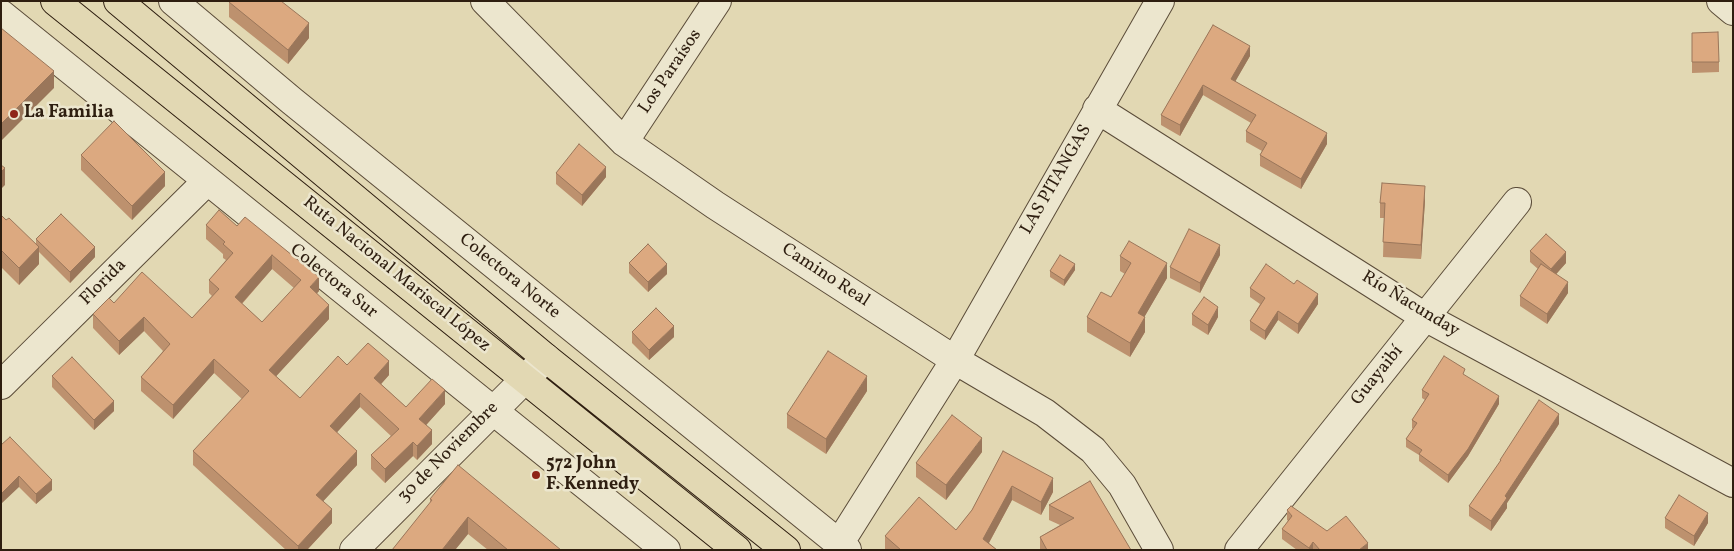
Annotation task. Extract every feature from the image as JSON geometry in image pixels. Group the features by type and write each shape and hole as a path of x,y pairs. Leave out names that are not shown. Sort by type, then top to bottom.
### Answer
{"highway":[{"name":"Ruta Nacional Mariscal López","path":"55,1 737,550"},
{"name":"Ruta Nacional Mariscal López","path":"118,1 546,358 786,550"}],"street":[{"name":"Colectora Norte","path":"173,1 292,101 843,547"},
{"name":"Camino Real","path":"485,1 624,142 715,205 954,360 1044,413 1093,450 1122,485 1159,550"},
{"name":"Los Paraísos","path":"624,142 718,1"},
{"name":"LAS PITANGAS","path":"843,547 954,360 1160,1"},
{"path":"1721,1 1733,11"},
{"name":"Colectora Sur","path":"1,14 666,550"},
{"name":"Río Ñacunday","path":"1097,110 1425,317 1733,483"},
{"name":"Florida","path":"1,385 207,181"},
{"name":"Guayaibí","path":"1238,550 1518,202"},
{"name":"30 de Noviembre","path":"354,550 546,358"}],"building":[{"path":"230,1 281,1 309,23 288,50"},
{"path":"1213,25 1250,46 1231,79 1327,133 1301,179 1260,155 1267,143 1246,131 1256,115 1203,85 1180,125 1161,115"},
{"name":"La Familia","path":"1,28 54,71 1,124"},
{"path":"1718,32 1719,62 1692,62 1692,33"},
{"path":"114,121 165,172 132,206 81,155"},
{"path":"579,144 606,167 582,195 556,173"},
{"path":"1382,183 1425,186 1421,245 1383,242 1385,203 1380,203"},
{"path":"219,210 237,226 245,217 319,277 310,287 329,305 269,370 300,398 338,356 347,365 368,343 389,361 374,378 406,407 432,379 445,390 419,419 432,430 417,446 413,442 385,469 371,455 399,429 360,393 330,426 357,451 316,495 332,509 298,546 193,451 249,391 214,359 173,405 141,377 170,344 144,317 119,341 93,314 109,298 114,303 142,272 192,318 219,289 209,280 233,253 223,244 225,242 206,225","holes":["272,255 301,280 262,322 235,297"]},
{"path":"61,214 95,247 70,272 36,239"},
{"path":"1,215 6,220 9,218 39,247 19,268 1,250"},
{"path":"1189,229 1220,245 1200,283 1170,267"},
{"path":"1546,234 1566,252 1551,269 1530,251"},
{"path":"1129,241 1167,263 1138,313 1145,317 1130,343 1087,317 1101,292 1111,297 1131,263 1120,256"},
{"path":"648,244 667,264 648,282 629,263"},
{"path":"1060,255 1075,264 1064,280 1050,271"},
{"path":"1266,264 1294,284 1297,280 1318,294 1298,324 1278,311 1265,331 1250,321 1265,298 1250,288"},
{"path":"1541,264 1568,282 1547,314 1520,296"},
{"path":"1204,297 1218,307 1208,325 1192,314"},
{"path":"656,308 674,326 649,350 632,332"},
{"path":"828,351 867,376 826,439 787,414"},
{"path":"1444,356 1465,369 1463,374 1499,396 1468,449 1448,475 1419,454 1422,450 1406,439 1417,423 1412,420 1429,394 1422,390"},
{"path":"72,357 114,401 94,420 52,376"},
{"path":"1539,400 1559,414 1505,496 1507,498 1491,521 1469,506"},
{"path":"952,415 982,438 946,485 916,463"},
{"path":"10,437 52,480 36,494 19,476 1,494 1,445"},
{"path":"1003,451 1053,478 1041,502 1012,486 983,539 997,550 901,550 885,536 919,497 956,530 972,510"},
{"path":"458,465 561,550 508,550 468,517 442,550 392,550"},
{"path":"1090,481 1131,550 1047,550 1040,537 1074,518 1049,505"},
{"path":"1679,495 1708,513 1694,536 1665,518"},
{"path":"1291,506 1327,531 1346,516 1368,543 1359,550 1320,550 1313,542 1309,548 1282,529 1292,516 1287,510"}],"place":[{"name":"La Familia","path":"14,114"},
{"name":"572 John F. Kennedy","path":"536,475"}]}
